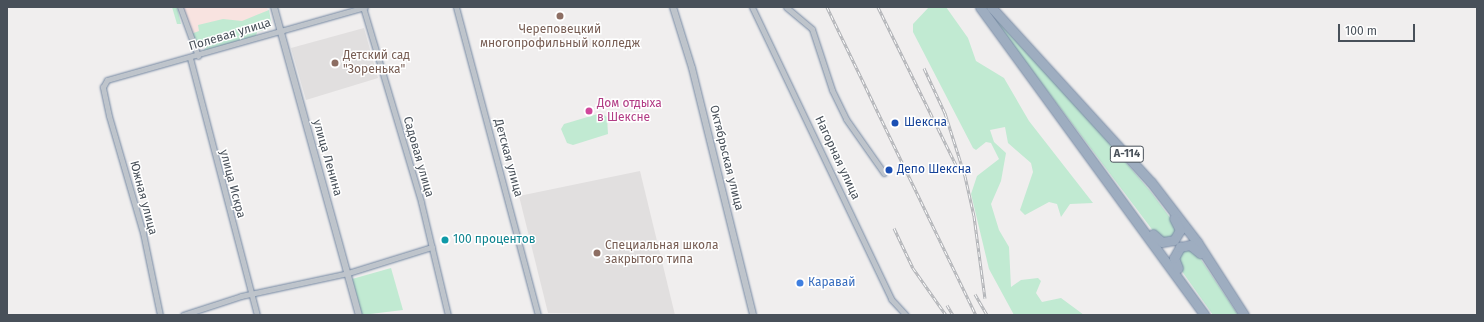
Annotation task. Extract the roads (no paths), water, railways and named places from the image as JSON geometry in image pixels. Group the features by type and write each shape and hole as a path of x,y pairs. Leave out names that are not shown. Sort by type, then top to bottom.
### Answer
{"highway":[{"name":"А-114","path":"980,7 1205,315"},
{"name":"А-114","path":"991,7 1168,203 1244,315"},
{"name":"А-114","path":"1078,102 1176,220 1180,230 1176,239 1166,243 1158,240 1088,154"},
{"path":"1210,315 1174,261 1176,251 1185,245 1199,251 1240,315"}],"street":[{"path":"180,7 198,56"},
{"name":"улица Ленина","path":"274,7 279,30 359,315"},
{"name":"Полевая улица","path":"103,87 112,78 198,56 279,30 364,7"},
{"name":"Садовая улица","path":"364,7 432,247 448,315"},
{"name":"Детская улица","path":"456,7 538,315"},
{"name":"Октябрьская улица","path":"673,7 692,68 753,315"},
{"name":"Нагорная улица","path":"752,7 891,299 906,315"},
{"path":"786,7 812,29 844,114 884,173"},
{"name":"улица Искра","path":"190,58 256,315"},
{"name":"Южная улица","path":"103,87 143,233 160,315"},
{"path":"183,315 252,295 348,273 432,247"}],"railway":[{"path":"827,7 976,315"},
{"path":"878,7 957,167"},
{"path":"924,68 945,113 965,176 974,216 985,298"},
{"path":"894,228 913,268 946,315"},
{"path":"975,294 987,315"},
{"path":"947,305 953,315"}],"place":[{"name":"Череповецкий многопрофильный колледж","path":"560,16"},
{"name":"Детский сад \"Зоренька\"","path":"335,63"},
{"name":"Дом отдыха в Шекснe","path":"589,111"},
{"name":"Шексна","path":"895,123"},
{"name":"Депо Шексна","path":"889,170"},
{"name":"100 процентов","path":"445,240"},
{"name":"Специальная школа закрытого типа","path":"597,253"},
{"name":"Каравай","path":"800,283"}]}
